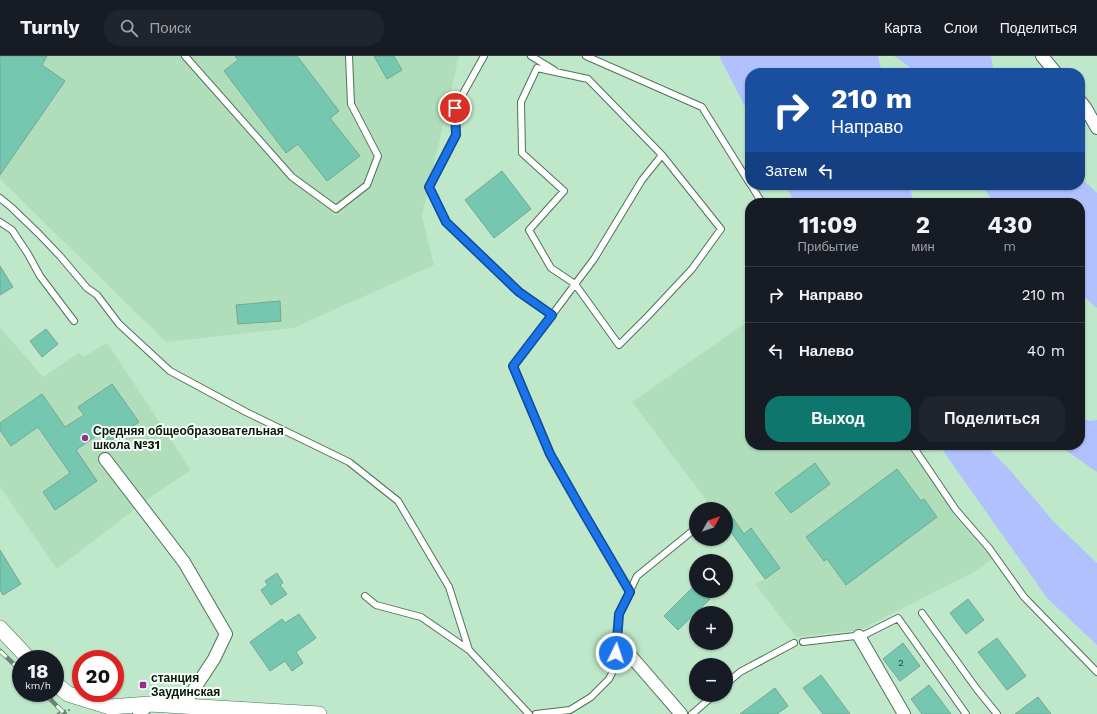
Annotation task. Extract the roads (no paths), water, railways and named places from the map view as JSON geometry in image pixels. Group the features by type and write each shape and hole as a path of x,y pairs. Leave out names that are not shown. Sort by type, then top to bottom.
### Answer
{"street":[{"path":"1042,56 1052,68"},
{"path":"1085,107 1097,128"},
{"path":"105,459 184,562 226,634 214,659 183,706"},
{"path":"0,628 21,650"},
{"path":"859,636 904,714"},
{"path":"617,640 681,714"},
{"path":"64,691 68,694 112,710 183,706 318,714"}],"lane":[{"path":"185,56 292,178 336,209 367,185 378,156 351,104 349,56"},
{"path":"484,56 455,108 456,135 429,187 446,222 519,292 552,315"},
{"path":"531,56 559,72"},
{"path":"586,56 702,107 745,176"},
{"path":"537,68 588,79 662,155 721,229 692,269 619,345 575,284 551,268 529,230 564,191 522,153 521,102 537,68"},
{"path":"630,592 550,454 513,366 594,259 642,180 662,155"},
{"path":"0,198 39,234 87,288 97,294 119,324 170,371 246,412 349,462 398,501 449,587 469,650"},
{"path":"0,222 12,230 40,276 74,321"},
{"path":"915,450 956,510 989,548 1024,597 1097,672"},
{"path":"536,714 570,710 591,697 609,679 616,665 619,614 638,576 689,534"},
{"path":"366,596 376,605 421,617 469,650 529,714"},
{"path":"922,613 976,688 997,714"},
{"path":"803,642 864,635 898,618 966,714"},
{"path":"733,678 740,672 794,643"},
{"path":"692,714 706,702"}],"water":[{"path":"719,56 878,56 881,68 745,68 745,106"},
{"path":"894,56 991,56 993,68 911,68"},
{"path":"1085,182 1097,193 1097,308 1085,297 1085,198 991,198 985,190 1085,190"},
{"path":"788,190 910,190 913,198 792,198"},
{"path":"1085,419 1089,421 1097,420 1097,472 1065,450 1085,450"},
{"path":"943,450 990,450 1010,470 1053,521 1097,563 1097,645 1047,598"}],"railway":[{"path":"0,651 12,662"},
{"path":"53,702 65,714"}],"place":[{"name":"Средняя общеобразовательная школа №31","path":"85,438"},
{"name":"станция Заудинская","path":"143,685"}]}
